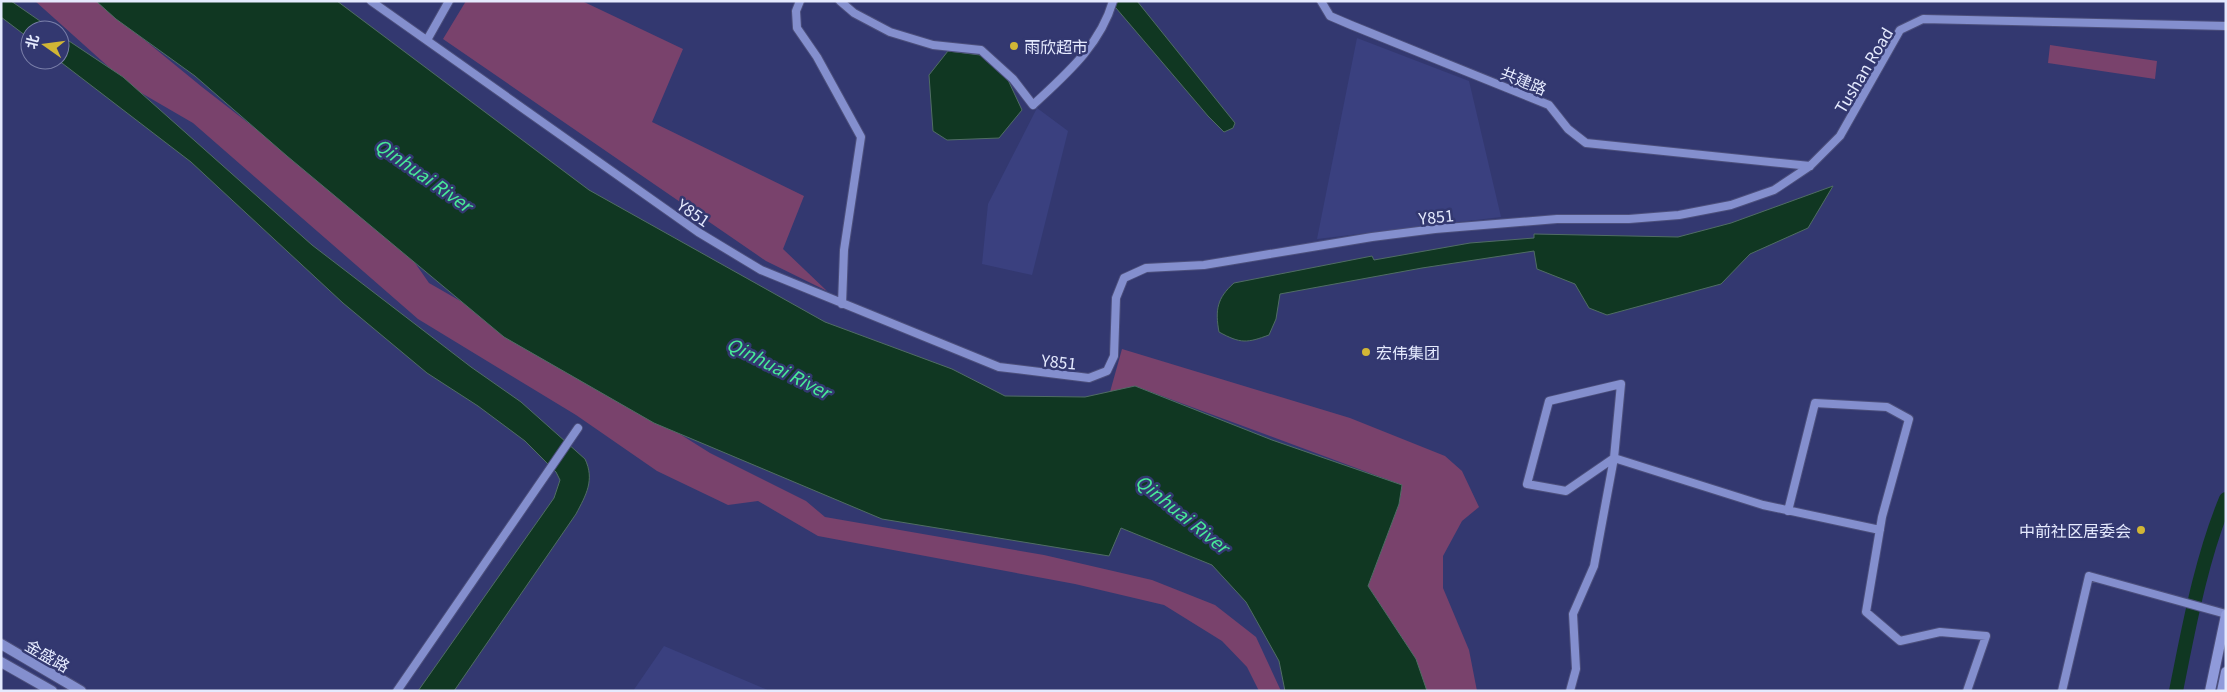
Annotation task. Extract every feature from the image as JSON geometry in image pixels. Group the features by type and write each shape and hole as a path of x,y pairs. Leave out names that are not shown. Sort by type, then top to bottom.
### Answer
{"main road":[{"path":"2210,691 2225,614"},
{"path":"2222,691 2226,672"}],"street":[{"name":"Y851","path":"372,1 698,232 761,270 999,367 1089,378 1107,371 1114,356 1116,298 1124,278 1146,268 1204,265 1372,237 1435,229 1557,219 1629,219 1679,215 1731,206 1774,190 1810,166"},
{"path":"428,40 448,1"},
{"path":"800,1 796,11 797,28 817,57 861,137 844,250 842,304"},
{"path":"840,1 854,13 890,32 933,45 982,50 1013,79 1033,106 1075,65 1097,38 1108,18 1113,1"},
{"name":"共建路","path":"1321,1 1330,16 1550,105 1568,129 1586,143 1810,166"},
{"name":"Tushan Road","path":"1810,166 1840,136 1900,30 1923,20 2226,26"},
{"path":"1570,691 1576,669 1573,614 1594,566 1614,458 1621,384 1549,401 1527,484 1566,491 1614,458"},
{"path":"1788,511 1815,403 1887,408 1909,418 1880,530 1866,612 1900,641 1940,632 1986,636 1967,691"},
{"path":"396,691 578,428"},
{"path":"1614,458 1788,511 1880,530"},
{"path":"2062,691 2089,576 2225,614"},
{"name":"金盛路","path":"1,644 80,691"},
{"name":"金盛路","path":"1,662 52,691"}],"shaded area":[{"path":"35,1 97,1 202,87 399,240 429,283 546,350 710,453 806,501 825,517 1044,555 1152,580 1215,605 1256,637 1281,691 1259,691 1247,667 1222,641 1164,605 1075,584 818,536 758,501 728,505 657,471 576,415 418,319 193,123 131,87 70,32 70,20 56,20"},
{"path":"466,1 582,1 683,49 652,122 804,196 783,249 827,291 766,261 443,39"},
{"path":"1357,38 1469,81 1501,217 1317,239"},
{"path":"2050,45 2157,61 2155,79 2048,63"},
{"path":"1037,108 1068,131 1032,275 982,264 988,204"},
{"path":"1122,349 1350,418 1445,456 1462,471 1479,507 1462,521 1443,556 1443,588 1469,650 1477,691 1328,691 1416,659 1368,586 1399,504 1402,485 1135,386 1110,392"},
{"path":"664,646 770,691 633,691"}],"water":[{"path":"1,1 11,1 39,20 20,20 20,31 1,17"},
{"name":"Qinhuai River","path":"96,1 337,1 589,190 825,322 952,369 1005,396 1085,397 1135,386 1272,440 1402,485 1399,504 1368,586 1416,659 1427,691 1285,691 1279,661 1246,602 1212,565 1121,528 1109,556 882,519 654,423 504,337 287,156 195,76 116,19"},
{"path":"1110,1 1137,1 1235,123 1233,128 1224,132 1208,116"},
{"path":"70,42 123,77 312,245 471,367 521,402 585,459 588,467 589,481 586,494 576,514 454,691 418,691 554,498 560,480 556,472 525,441 478,406 427,373 343,303 191,162 70,69"},
{"path":"948,51 980,55 1008,80 1022,110 999,138 947,140 933,131 929,75"},
{"path":"1833,186 1808,228 1750,254 1721,284 1607,315 1589,308 1575,284 1537,269 1534,251 1422,268 1280,294 1276,319 1269,335 1255,340 1244,341 1233,339 1219,332 1217,317 1219,305 1224,294 1234,283 1372,256 1374,260 1470,243 1534,238 1534,234 1678,237 1731,223"}],"waterway":[{"path":"2176,691 2209,545 2226,499"}],"place":[{"name":"雨欣超市","path":"1014,46"},
{"name":"宏伟集团","path":"1366,352"},
{"name":"中前社区居委会","path":"2141,530"}]}
